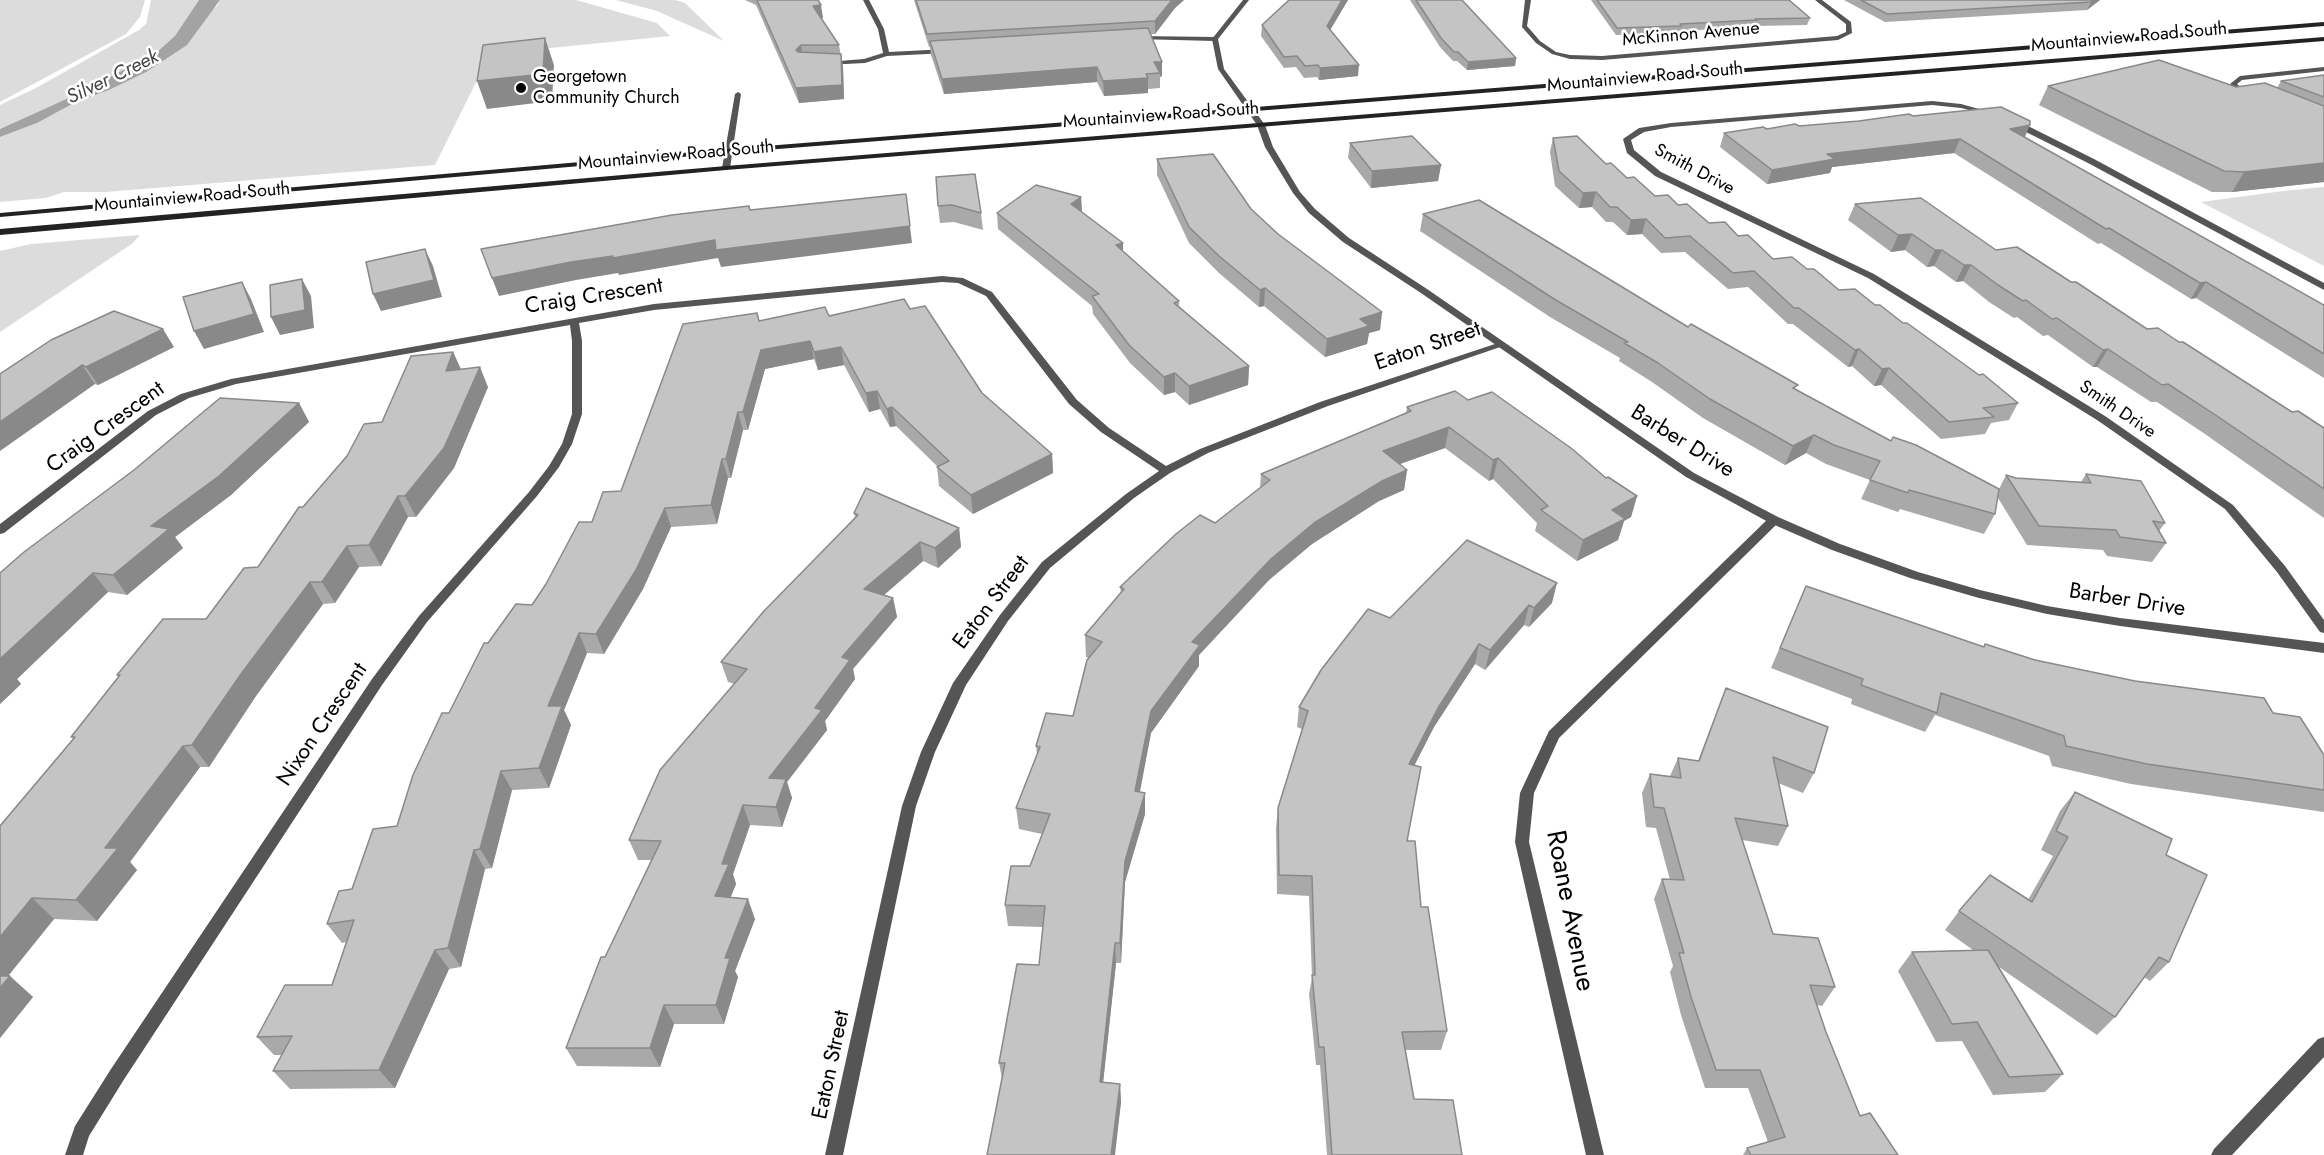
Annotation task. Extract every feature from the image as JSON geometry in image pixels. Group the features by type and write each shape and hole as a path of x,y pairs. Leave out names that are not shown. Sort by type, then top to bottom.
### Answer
{"main road":[{"name":"Mountainview Road South","path":"0,215 728,151 2324,24"},
{"name":"Mountainview Road South","path":"0,232 726,168 2324,39"}],"street":[{"path":"866,0 881,29 886,54"},
{"path":"1129,39 1215,39 1246,0"},
{"name":"McKinnon Avenue","path":"1528,0 1524,26 1538,42 1554,52 1570,57 1602,58 1838,38 1849,33 1849,23 1818,0"},
{"name":"Barber Drive","path":"1215,39 1221,69 1261,125 1266,142 1297,193 1328,226 1662,458 1773,520 1873,561 2011,602 2120,622 2324,648"},
{"path":"813,63 845,63 886,54 951,51"},
{"path":"2255,98 2233,84 2240,78 2257,75 2324,69"},
{"path":"726,168 738,94"},
{"name":"Smith Drive","path":"2324,287 2091,161 1984,111 1932,103 1671,125 1642,130 1627,139 1630,151 1658,174 1871,276 2101,418 2229,507 2281,569 2324,629"},
{"name":"Craig Crescent","path":"0,530 152,413 185,396 235,381 574,320 689,302 915,280 960,280 989,294 1081,410 1130,449 1166,471"},
{"name":"Nixon Crescent","path":"74,1155 81,1132 117,1075 377,682 423,619 533,494 567,444 577,414 577,341 574,320"},
{"name":"Eaton Street","path":"834,1155 909,806 928,752 960,683 1004,618 1046,565 1114,509 1166,471 1204,451 1263,426 1501,345"},
{"name":"Roane Avenue","path":"1594,1155 1522,842 1527,793 1554,735 1773,520"},
{"path":"2220,1155 2324,1045"}],"shaded area":[{"path":"0,0 145,0 140,17 126,34 0,102"},
{"path":"151,0 199,0 175,37 156,53 75,95 0,129 0,105 36,88 139,30 146,24"},
{"path":"220,0 576,0 657,23 670,36 490,54 435,165 106,192 64,192 46,198 0,202 0,137 37,123 76,102 109,90 217,6"},
{"path":"616,0 675,0 685,3 724,41 657,11"},
{"path":"2324,187 2324,266 2201,202 2283,191"},
{"path":"140,235 133,243 0,332 0,251 31,244"}],"water":[{"name":"Silver Creek","path":"199,0 220,0 187,45 146,72 109,90 76,102 37,123 0,137 0,129 75,95 156,53 175,36"}],"building":[{"path":"757,0 818,0 821,5 813,6 839,45 801,45 796,50 798,52 841,54 842,85 796,88"},
{"path":"916,0 1172,0 1155,21 927,34"},
{"path":"1289,0 1342,0 1327,26 1359,65 1320,68 1318,65 1305,66 1297,56 1284,57 1262,25"},
{"path":"1416,0 1462,0 1516,58 1468,62 1458,52 1454,52 1441,38"},
{"path":"1597,0 1789,0 1810,18 1755,19 1757,20 1617,28"},
{"path":"1861,0 2093,0 2091,2 1887,14"},
{"path":"1148,28 1162,62 1154,62 1160,73 1146,74 1148,78 1103,81 1097,67 942,79 930,41"},
{"path":"545,38 543,74 477,81 483,45"},
{"path":"2159,60 2236,87 2265,83 2324,106 2324,163 2244,172 2224,171 2048,86"},
{"path":"2324,75 2324,97 2281,81"},
{"path":"2001,107 2030,121 2030,125 2010,129 2324,305 2324,354 2206,282 2200,283 2109,228 2106,229 1960,139 1827,154 1835,159 1772,170 1724,133 1763,127 1767,129 1795,124 1799,126"},
{"path":"1412,136 1441,165 1372,171 1350,143"},
{"path":"1577,136 1606,164 1611,163 1627,178 1634,177 1655,196 1668,195 1678,205 1687,204 1709,223 1725,222 1738,236 1748,235 1773,259 1792,257 1807,269 1814,269 1839,290 1855,289 1979,375 1983,374 2018,403 1983,408 1994,417 1949,422 1889,368 1882,369 1859,349 1855,350 1799,308 1794,308 1754,271 1733,273 1690,236 1665,238 1646,219 1631,220 1617,207 1610,207 1596,192 1583,193 1559,171 1553,138"},
{"path":"1213,154 1251,209 1278,234 1382,312 1360,319 1369,326 1327,339 1265,288 1260,290 1189,227 1157,159"},
{"path":"975,174 981,213 952,205 938,206 936,177"},
{"path":"1036,185 1081,197 1071,204 1123,243 1116,245 1179,301 1174,303 1249,366 1189,386 1175,373 1164,377 1129,345 1092,296 1099,294 997,213"},
{"path":"906,194 910,226 716,250 715,240 613,258 613,256 571,262 492,278 481,249 672,215 749,206 750,210"},
{"path":"1921,198 1996,250 2017,247 2071,282 2076,282 2147,329 2158,328 2292,412 2298,411 2324,428 2324,489 2168,384 2162,385 2108,349 2103,350 2057,318 2052,319 2026,300 2023,301 1998,285 1971,265 1964,265 1942,250 1935,250 1912,234 1898,235 1855,204"},
{"path":"1479,200 1688,327 1691,324 1798,385 1793,388 1891,441 1893,437 1916,445 1999,489 1995,514 1909,490 1908,493 1870,480 1880,461 1834,445 1814,435 1793,446 1710,399 1624,343 1628,342 1554,299 1423,214"},
{"path":"425,249 434,280 373,294 366,262"},
{"path":"302,279 305,310 271,317 270,285"},
{"path":"242,282 254,314 194,331 183,297"},
{"path":"904,299 910,309 925,306 982,393 1052,454 971,495 937,467 949,461 892,407 887,409 877,391 866,393 841,347 814,352 810,341 761,350 743,412 738,412 726,459 722,459 711,505 665,508 636,570 596,634 579,633 548,706 562,706 539,768 501,771 480,849 474,850 448,948 435,950 379,1070 273,1071 292,1036 257,1037 285,985 332,985 354,920 327,924 339,891 352,889 373,829 397,826 413,775 442,713 449,713 484,643 488,643 516,604 532,605 546,584 579,522 592,522 603,492 621,491 683,324 757,313 759,321 825,307 829,316"},
{"path":"114,311 163,329 86,367 82,365 0,422 0,374 51,340"},
{"path":"453,352 446,371 480,367 444,448 405,496 398,496 369,545 347,546 322,582 310,582 241,674 192,745 183,746 105,848 118,848 76,900 32,898 0,937 0,826 75,737 71,737 120,675 117,675 163,619 206,619 244,568 258,567 299,507 303,507 347,456 364,424 382,422 411,356"},
{"path":"1455,391 1468,400 1492,392 1571,448 1606,478 1608,477 1637,496 1612,510 1625,519 1583,540 1541,510 1548,506 1498,458 1493,460 1449,427 1383,451 1407,470 1382,481 1314,523 1271,559 1192,642 1200,645 1151,711 1135,791 1145,793 1125,861 1120,943 1115,943 1100,1082 1120,1084 1111,1155 987,1155 1005,1063 999,1063 1017,964 1039,965 1045,906 1005,905 1011,866 1030,866 1050,814 1016,808 1040,747 1036,746 1046,713 1073,716 1087,660 1102,642 1085,635 1124,589 1120,587 1176,534 1200,515 1215,523 1270,480 1261,474 1411,411 1407,407"},
{"path":"220,398 299,403 219,476 151,526 169,529 113,575 93,573 0,659 0,573 24,552 134,470"},
{"path":"2086,474 2141,481 2165,523 2153,521 2166,543 2120,537 2116,530 2039,526 2006,475 2016,478 2091,483"},
{"path":"866,488 959,528 935,548 920,542 864,589 893,598 842,657 850,660 815,708 822,710 769,778 786,779 776,807 743,805 722,864 729,864 715,896 748,899 725,958 730,958 716,1005 664,1005 650,1048 566,1048 601,957 605,957 661,841 629,840 660,770 747,669 721,662 764,611 858,515 854,513"},
{"path":"1467,540 1557,583 1534,608 1529,605 1490,650 1479,644 1438,708 1409,764 1421,767 1407,841 1415,841 1421,907 1428,907 1447,1031 1402,1032 1414,1099 1453,1100 1462,1155 1332,1155 1324,1047 1319,1047 1312,975 1315,975 1312,876 1279,875 1278,808 1308,711 1299,707 1321,670 1368,609 1390,618"},
{"path":"1806,586 1984,647 1985,644 2035,660 2135,681 2264,698 2273,713 2300,717 2324,755 2324,790 2147,764 2066,746 2064,736 1941,693 1937,713 1861,685 1863,679 1780,648"},
{"path":"1726,688 1828,727 1814,773 1773,757 1788,826 1735,818 1773,934 1818,938 1835,987 1810,985 1826,1032 1860,1116 1870,1113 1898,1155 1751,1155 1747,1148 1785,1137 1760,1070 1716,1070 1691,997 1679,953 1684,953 1662,879 1684,880 1664,808 1654,807 1650,774 1681,778 1678,758 1699,761"},
{"path":"2075,792 2172,839 2166,855 2207,875 2169,962 2159,957 2115,1017 1959,911 1990,875 2032,902 2068,837 2056,831"},
{"path":"1988,950 2063,1074 2009,1077 1977,1022 1952,1024 1912,952"},
{"path":"0,976 10,976 0,988"}],"place":[{"name":"Georgetown Community Church","path":"521,88"}]}
